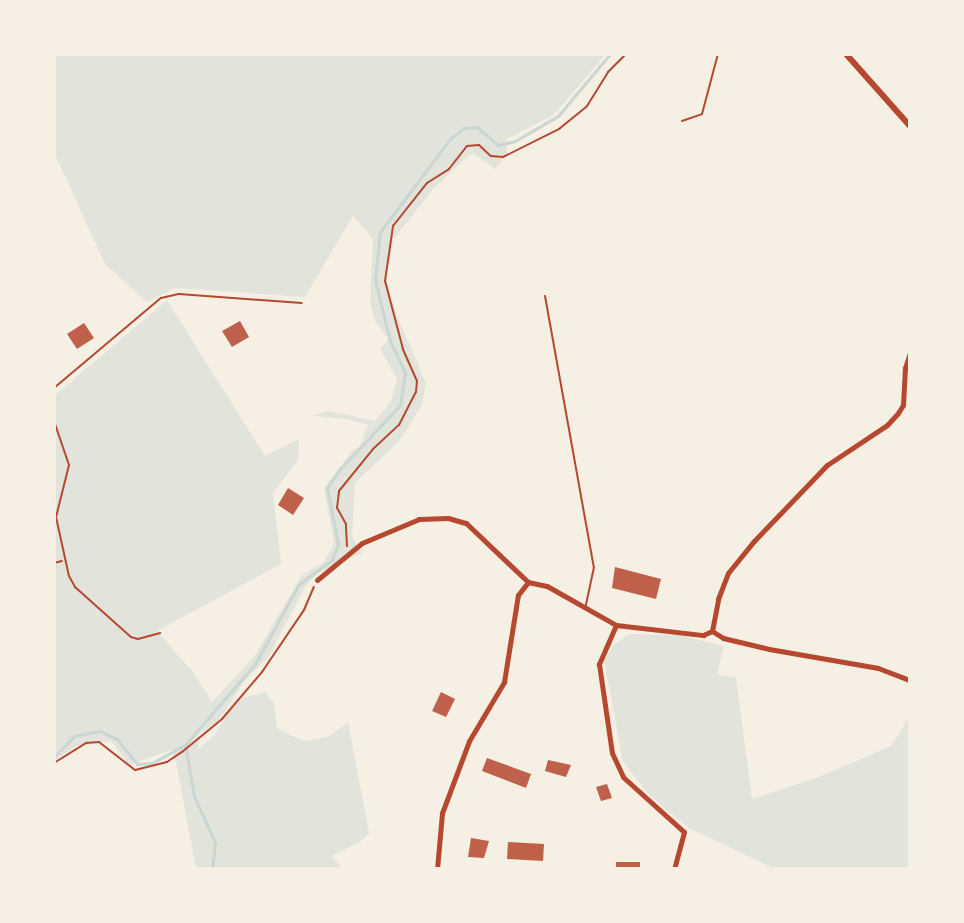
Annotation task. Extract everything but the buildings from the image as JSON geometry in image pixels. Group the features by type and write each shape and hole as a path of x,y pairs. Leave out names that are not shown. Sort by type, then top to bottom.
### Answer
{"street":[{"path":"846,54 910,126"},
{"path":"712,631 718,599 728,573 754,541 827,465 887,425 898,413 903,405 905,368 910,353"},
{"path":"317,580 362,543 419,519 448,518 466,523 528,582 547,586 616,625 703,635 712,631"},
{"path":"437,869 442,813 469,741 504,682 518,595 528,582"},
{"path":"616,625 599,664 612,753 631,785 684,832 674,869"},
{"path":"712,631 723,638 878,668 910,680"}],"lane":[{"path":"682,121 702,114 718,54"},
{"path":"545,296 594,567 586,607"}],"path":[{"path":"346,555 346,524 337,508 339,491 373,449 399,425 416,392 417,381 403,349 385,281 393,226 427,183 449,169 467,146 479,145 491,156 503,157 559,129 587,106 608,72 626,54"},
{"path":"54,388 161,298 179,294 302,303"},
{"path":"54,421 69,465 56,517 64,561 75,587 131,637 138,639 160,633"},
{"path":"54,563 64,561"},
{"path":"54,763 86,743 99,742 135,770 167,762 191,746 222,719 273,658 304,610 317,580"}],"shaded area":[{"path":"54,54 606,54 554,115 507,139 507,154 495,169 473,153 433,189 394,239 386,277 397,316 426,383 422,405 400,440 355,483 352,536 362,553 318,573 305,587 269,656 244,682 218,721 199,734 198,749 214,736 236,700 265,692 274,703 277,728 294,737 306,741 328,737 348,722 369,833 360,842 331,856 344,869 196,869 176,762 180,759 175,761 172,750 129,765 111,741 77,746 54,761 54,396 167,300 265,456 299,439 298,460 273,493 281,564 157,631 192,671 212,702 254,657 302,575 324,562 334,543 324,488 351,452 360,446 368,425 347,419 311,416 329,411 375,421 391,401 397,379 380,349 389,339 375,322 370,301 373,239 353,216 305,297 175,288 147,302 105,264 54,152"},
{"path":"629,634 679,635 724,646 717,674 736,678 752,799 819,777 891,746 910,716 910,869 775,869 689,828 651,797 623,762 604,660 615,644"}],"waterway":[{"path":"54,757 74,736 100,731 117,739 137,764 152,763 185,745 255,664 299,584 332,560 338,544 327,488 340,469 400,405 405,372 390,341 375,280 380,232 450,139 464,128 477,127 498,145 515,141 558,116 610,54"},
{"path":"185,745 194,796 215,842 212,869"}]}
